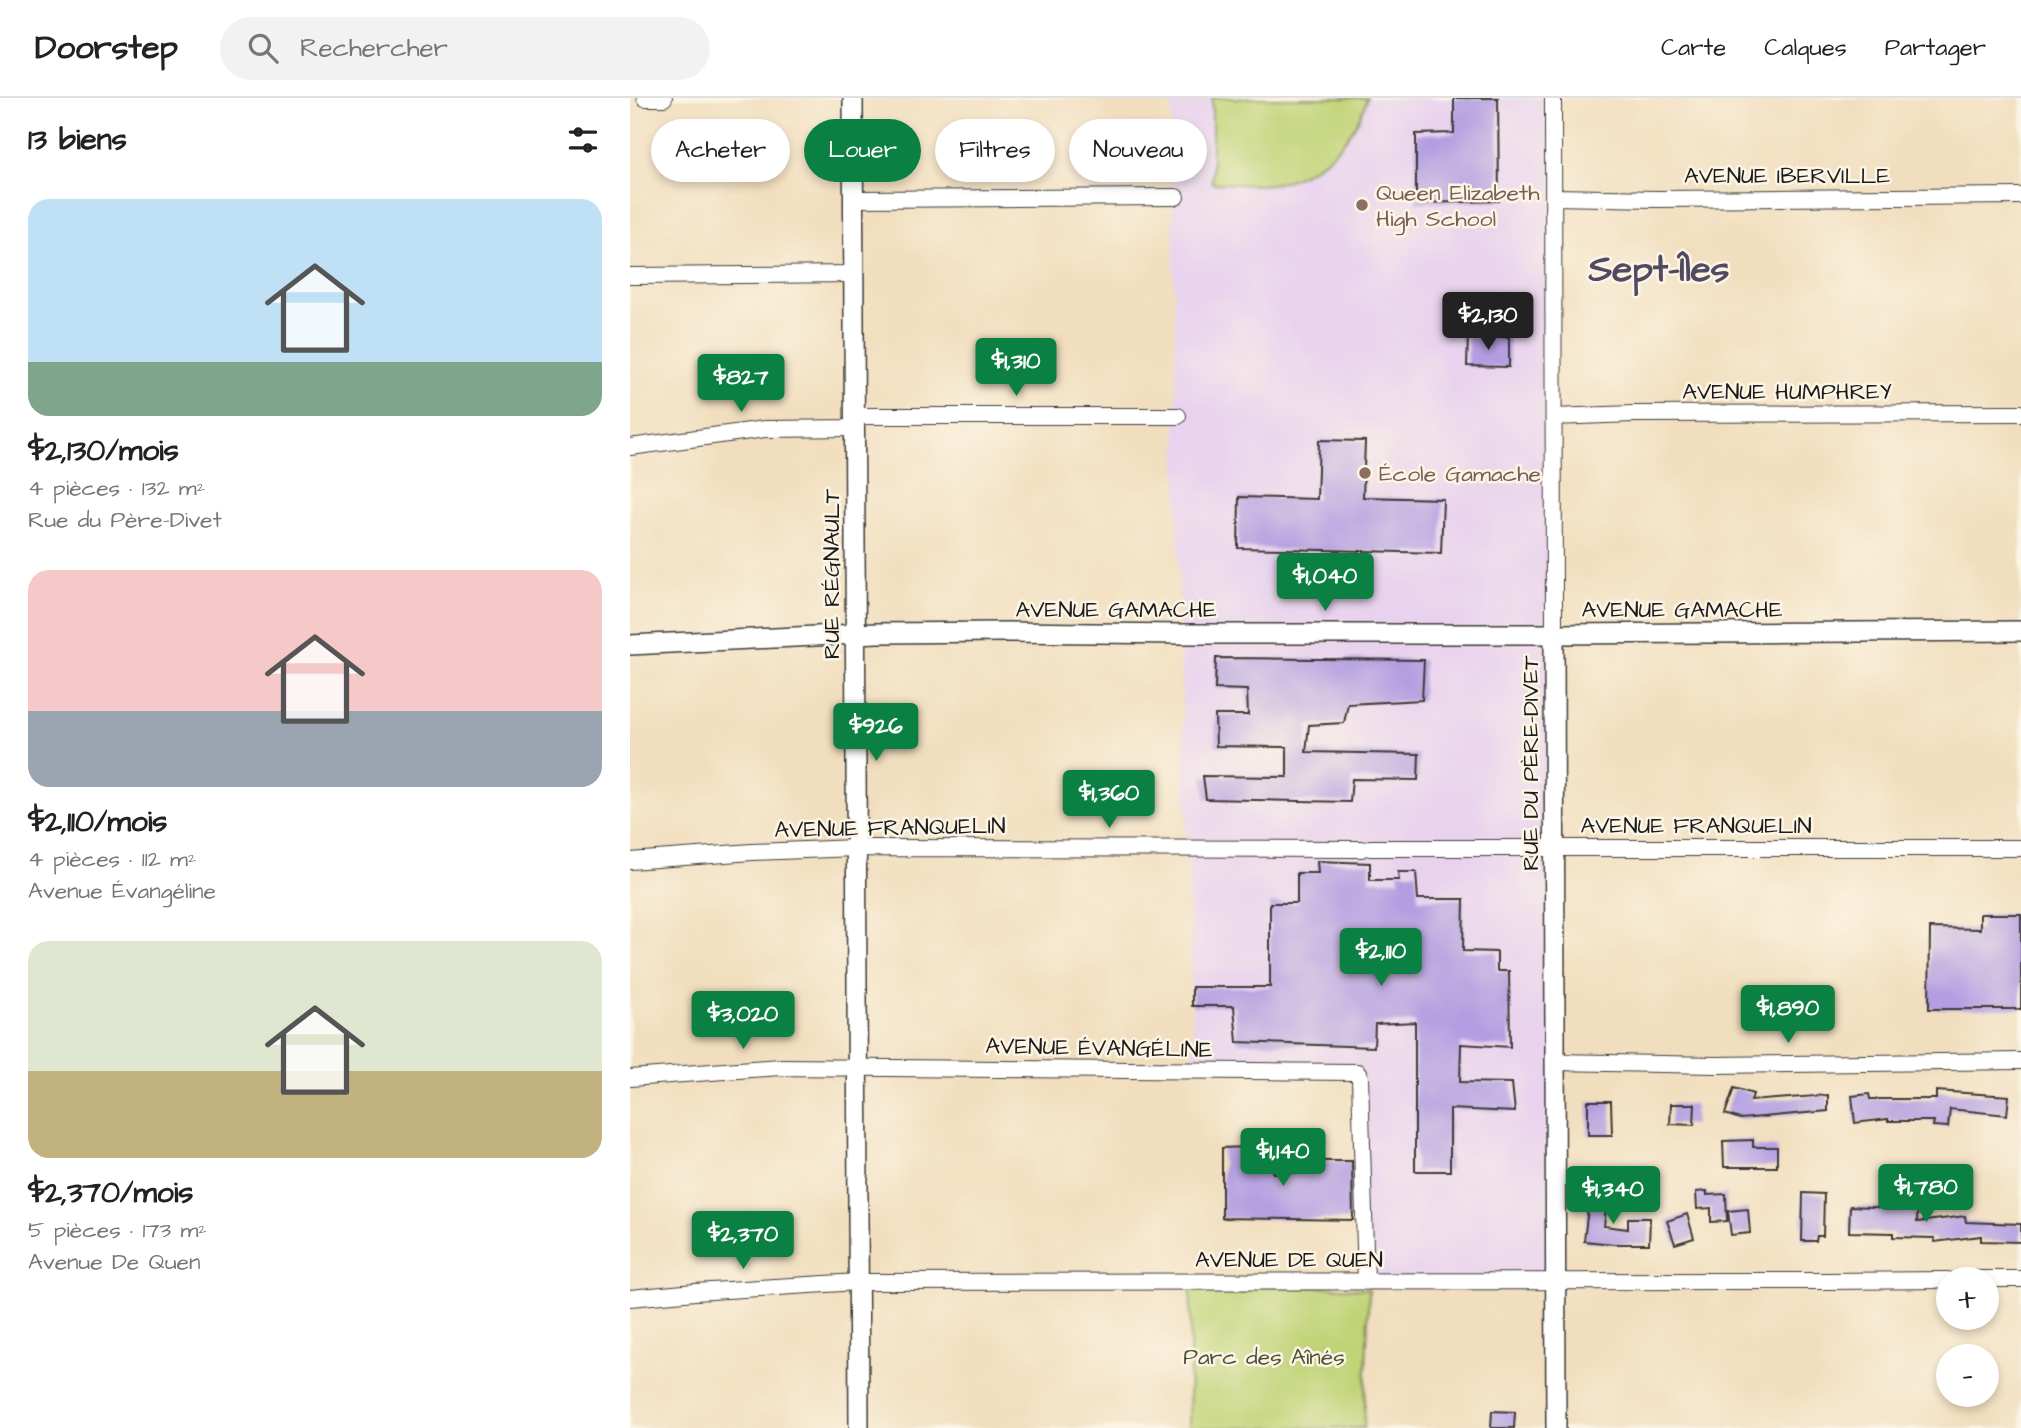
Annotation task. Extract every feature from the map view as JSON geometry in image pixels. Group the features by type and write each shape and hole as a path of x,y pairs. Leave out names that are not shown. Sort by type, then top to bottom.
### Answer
{"street":[{"path":"645,98 664,98"},
{"name":"RUE RÉGNAULT","path":"853,98 859,1428"},
{"name":"RUE DU PÈRE-DIVET","path":"1553,98 1556,1428"},
{"name":"AVENUE IBERVILLE","path":"1553,197 1684,199 2021,196"},
{"path":"853,199 1176,197"},
{"path":"630,276 854,274"},
{"name":"AVENUE HUMPHREY","path":"1554,417 1633,414 2021,412"},
{"path":"630,447 765,429 855,422 1178,416"},
{"name":"AVENUE GAMACHE","path":"630,645 993,632 1554,634 2021,631"},
{"name":"AVENUE FRANQUELIN","path":"630,861 856,848 2021,848"},
{"path":"1555,1062 1715,1065 2021,1062"},
{"name":"AVENUE ÉVANGÉLINE","path":"630,1078 780,1067 1357,1072 1360,1077 1366,1282"},
{"path":"1999,1279 2021,1279"},
{"name":"AVENUE DE QUEN","path":"630,1298 859,1282 1936,1280"}],"shaded area":[{"path":"1171,98 1552,98 1556,1282 1366,1282 1357,1073 1194,1062 1180,634 1172,182 1207,182 1207,119 1171,119"}],"green space":[{"path":"1212,98 1367,98 1352,131 1327,158 1296,177 1261,185 1212,183"},
{"name":"Parc des Aînés","path":"1191,1282 1369,1289 1364,1428 1189,1428"}],"building":[{"path":"1454,98 1498,98 1499,201 1416,203 1416,134 1454,133"},
{"path":"1468,337 1509,337 1509,367 1467,366"},
{"path":"1319,440 1365,441 1363,497 1443,499 1441,553 1238,548 1239,497 1317,499"},
{"path":"1216,658 1424,660 1422,700 1348,704 1344,723 1309,725 1306,752 1419,754 1418,780 1352,779 1350,802 1206,799 1203,776 1287,777 1287,747 1216,746 1215,715 1248,715 1247,690 1215,689"},
{"path":"1317,861 1370,863 1370,880 1399,880 1398,872 1416,872 1418,899 1464,899 1463,951 1497,952 1497,971 1509,971 1510,1047 1461,1044 1460,1082 1512,1083 1515,1112 1450,1109 1450,1171 1415,1171 1415,1022 1375,1024 1374,1047 1237,1042 1234,1006 1192,1006 1192,987 1270,987 1270,903 1297,903 1297,873 1318,873"},
{"path":"1980,914 2021,914 2021,1009 1929,1009 1930,928 1980,929"},
{"path":"1734,1088 1753,1094 1751,1101 1828,1095 1828,1111 1740,1119 1725,1114"},
{"path":"1936,1091 2009,1096 2007,1115 1950,1109 1948,1127 1933,1126 1934,1121 1888,1119 1855,1123 1852,1096 1869,1094 1870,1099 1936,1099"},
{"path":"1588,1101 1611,1101 1612,1135 1588,1135"},
{"path":"1671,1104 1695,1104 1694,1125 1670,1124"},
{"path":"1753,1140 1753,1147 1777,1147 1777,1167 1724,1167 1723,1141"},
{"path":"1272,1146 1273,1173 1320,1173 1321,1161 1352,1161 1353,1220 1222,1218 1222,1148"},
{"path":"1707,1191 1707,1195 1726,1194 1727,1221 1711,1222 1711,1208 1697,1209 1696,1192"},
{"path":"1590,1192 1608,1194 1604,1226 1628,1229 1628,1218 1650,1218 1649,1244 1584,1241"},
{"path":"1803,1193 1824,1194 1823,1236 1817,1236 1816,1241 1802,1241"},
{"path":"1894,1195 1918,1196 1917,1222 1965,1216 1966,1222 2021,1224 2021,1242 1981,1241 1981,1236 1935,1242 1934,1238 1893,1237 1893,1233 1849,1232 1850,1206 1894,1208"},
{"path":"1748,1209 1750,1233 1731,1235 1728,1211"},
{"path":"1687,1214 1694,1238 1675,1244 1667,1221"},
{"path":"1492,1411 1515,1412 1514,1428 1491,1428"}],"place":[{"name":"Queen Elizabeth High School","path":"1362,205"},
{"name":"École Gamache","path":"1365,473"}],"district":[{"name":"Sept-Îles","path":"1659,268"}]}
